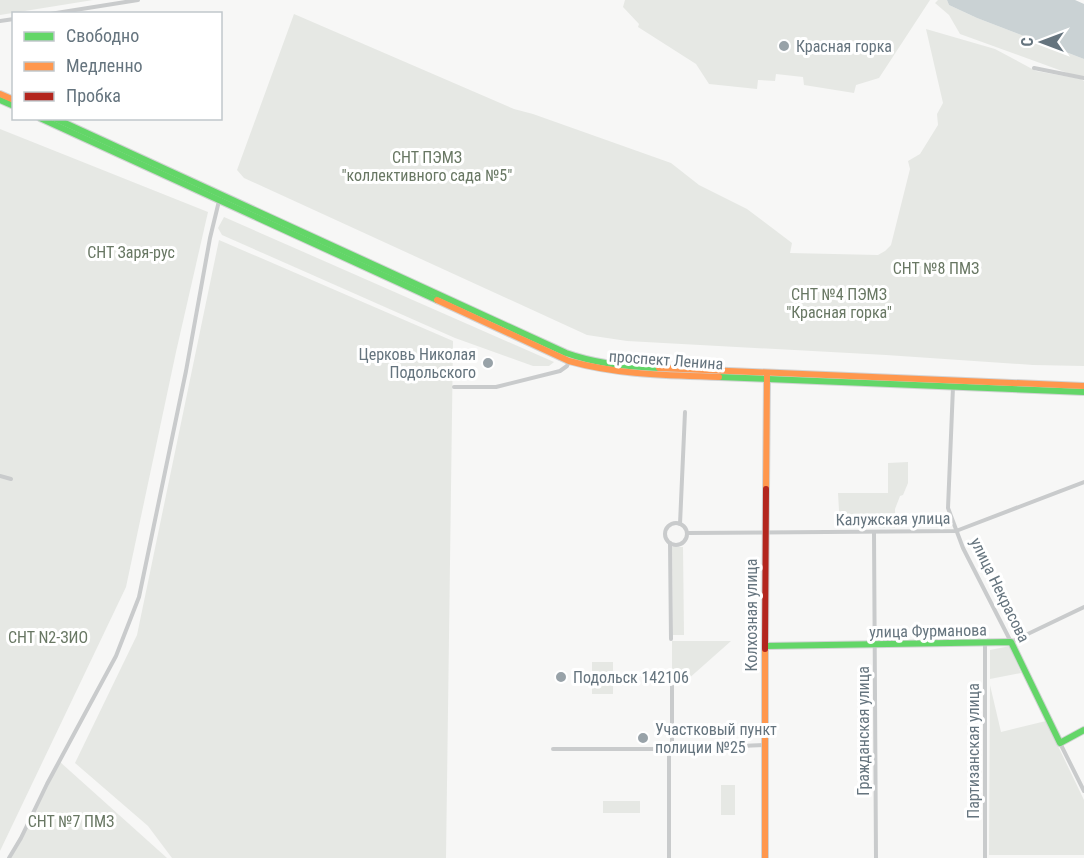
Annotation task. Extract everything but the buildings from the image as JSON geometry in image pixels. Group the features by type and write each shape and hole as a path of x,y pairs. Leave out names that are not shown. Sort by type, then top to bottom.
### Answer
{"main road":[{"path":"45,120 214,195"},
{"path":"58,120 214,195"},
{"name":"проспект Ленина","path":"214,195 219,201 569,361 587,366 624,373 1084,386"},
{"name":"проспект Ленина","path":"214,195 566,353 589,361 626,366 767,376 1084,392"},
{"name":"Колхозная улица","path":"765,858 767,376"},
{"name":"улица Фурманова","path":"765,646 1011,642"},
{"name":"улица Некрасова","path":"1011,642 1060,742"},
{"path":"1060,742 1084,730"}],"street":[{"path":"63,12 138,0"},
{"path":"1034,68 1084,78"},
{"path":"9,858 111,666 139,597 219,201"},
{"path":"454,387 496,387 560,371 567,366 569,361"},
{"name":"улица Некрасова","path":"953,387 948,508 963,548 1011,642"},
{"path":"670,543 677,545 683,542 687,533 680,524 685,412"},
{"path":"0,476 11,479"},
{"name":"Калужская улица","path":"687,533 956,531 1084,483"},
{"path":"670,639 670,543 666,534 668,528 673,524 680,524"},
{"name":"Гражданская улица","path":"874,532 876,858"},
{"name":"улица Фурманова","path":"1011,642 1084,607"},
{"name":"Партизанская улица","path":"985,644 985,858"},
{"path":"669,858 672,681"},
{"name":"улица Некрасова","path":"1060,742 1084,791"},
{"path":"553,749 765,745"}],"green space":[{"path":"0,0 93,0 12,12 0,15"},
{"name":"Красная горка","path":"625,0 930,0 879,78 856,85 854,93 804,85 803,77 776,74 775,81 758,80 757,89 709,84 696,64 638,27 639,24 623,7"},
{"path":"938,0 947,0 949,5 977,18 1084,59 1084,79 960,34 949,15 935,3"},
{"path":"294,14 514,109 671,163 699,185 747,209 792,243 790,253 878,255 891,245 910,169 908,161 920,154 938,125 937,114 943,103 926,29 995,49 1036,71 1081,79 1084,81 1084,366 627,341 587,335 244,178 237,170"},
{"path":"0,129 208,212 126,587 0,851"},
{"path":"224,217 554,362 549,366 533,366 455,338 222,235 218,228"},
{"path":"219,240 453,341 446,858 172,858 148,826 75,763 137,635"},
{"path":"908,462 908,483 895,509 895,528 840,528 838,493 888,493 888,463"},
{"path":"672,547 683,547 684,635 673,635"},
{"path":"672,641 731,641 687,680 675,680 672,678"},
{"path":"1010,646 1021,673 990,679 990,650"},
{"path":"592,662 613,662 613,694 592,694"},
{"path":"990,685 1001,732 1046,721 1084,800 1084,855 989,855"},
{"name":"СНТ №7 ПМЗ","path":"60,762 167,858 8,858"},
{"path":"721,785 735,785 735,815 721,815"},
{"path":"603,801 640,801 640,813 603,813"}],"shaded area":[{"path":"947,0 1075,0 1084,4 1084,59 977,18 949,5"}],"traffic: fast":[{"path":"0,100 12,105"},
{"path":"44,120 437,300"},
{"path":"58,120 566,353 612,364 659,368"},
{"path":"719,377 1084,392"},
{"path":"765,646 1011,642 1060,743 1084,730"}],"traffic: slow":[{"path":"0,94 12,99"},
{"path":"437,300 569,361 625,372 719,377"},
{"path":"659,368 1084,386"},
{"path":"766,489 767,376"},
{"path":"765,649 765,858"}],"traffic: jam":[{"path":"765,649 766,489"}],"place":[{"name":"Красная горка","path":"784,46"},
{"name":"Церковь Николая Подольского","path":"488,363"},
{"name":"Подольск 142106","path":"561,677"},
{"name":"Участковый пункт полиции №25","path":"643,738"}],"park label":[{"name":"СНТ ПЭМЗ \"коллективного сада №5\"","path":"427,166"},
{"name":"СНТ Заря-рус","path":"131,252"},
{"name":"СНТ №8 ПМЗ","path":"936,268"},
{"name":"СНТ №4 ПЭМЗ \"Красная горка\"","path":"839,303"},
{"name":"СНТ N2-ЗИО","path":"48,637"}]}
